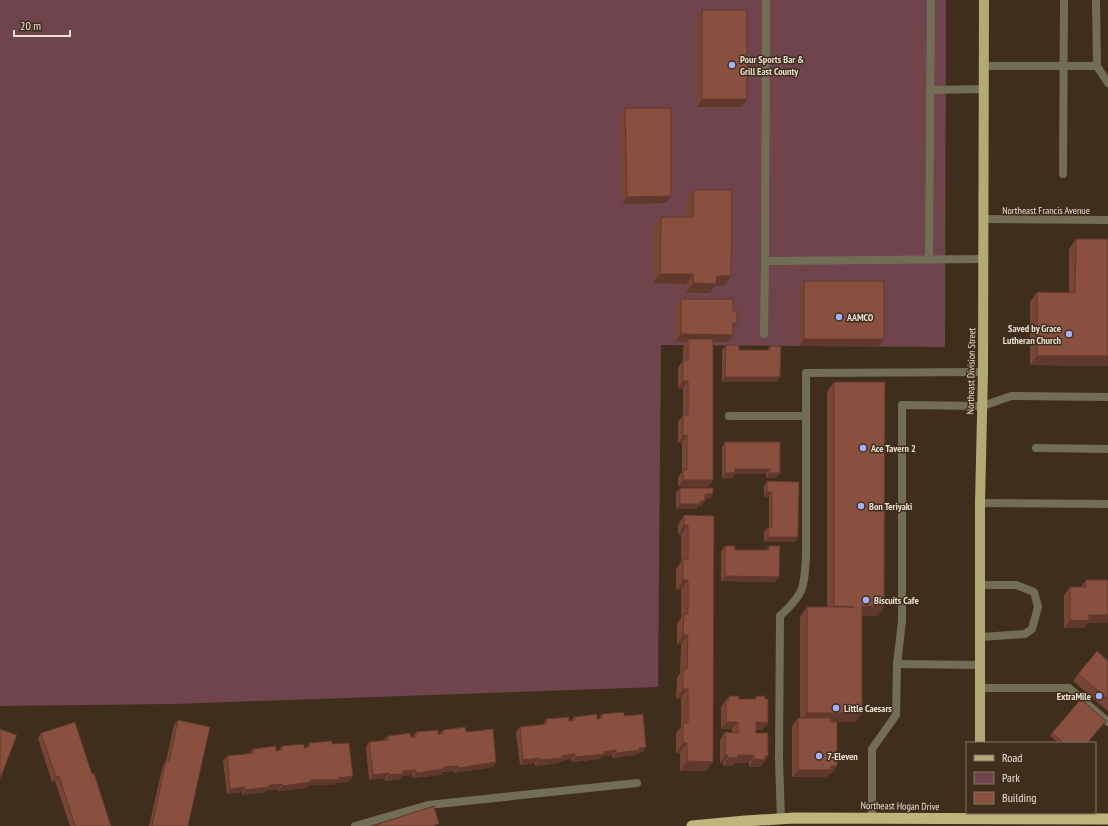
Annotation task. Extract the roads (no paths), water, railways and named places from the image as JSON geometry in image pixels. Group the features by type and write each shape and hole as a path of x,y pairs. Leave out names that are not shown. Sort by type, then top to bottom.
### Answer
{"highway":[{"name":"Northeast Hogan Drive","path":"692,826 781,819 1108,819"}],"main road":[{"name":"Northeast Division Street","path":"980,742 980,503 983,406 984,259 984,0"}],"lane":[{"path":"764,334 766,0"},
{"path":"929,259 931,0"},
{"path":"1064,0 1064,174"},
{"path":"1096,0 1097,66 1108,83"},
{"path":"984,66 1097,66"},
{"path":"930,90 984,89"},
{"name":"Northeast Francis Avenue","path":"984,219 1108,220"},
{"path":"765,261 984,259"},
{"path":"781,819 779,759 780,616 799,596 804,580 806,555 806,372 983,372"},
{"path":"872,818 872,749 896,715 897,664 902,621 902,405 983,406 1011,396 1108,397"},
{"path":"729,416 806,416"},
{"path":"1036,448 1108,449"},
{"path":"980,503 1108,504"},
{"path":"980,585 1016,585 1034,592 1038,608 1032,629 1025,634 980,637"},
{"path":"897,664 980,665"},
{"path":"980,688 1069,688 1108,722"},
{"path":"355,826 428,805 637,783"}],"place":[{"name":"Pour Sports Bar & Grill East County","path":"732,65"},
{"name":"AAMCO","path":"839,317"},
{"name":"Saved by Grace Lutheran Church","path":"1069,334"},
{"name":"Ace Tavern 2","path":"863,448"},
{"name":"Bon Teriyaki","path":"861,506"},
{"name":"Biscuits Cafe","path":"866,600"},
{"name":"ExtraMile","path":"1099,696"},
{"name":"Little Caesars","path":"836,708"},
{"name":"7-Eleven","path":"819,756"}]}
